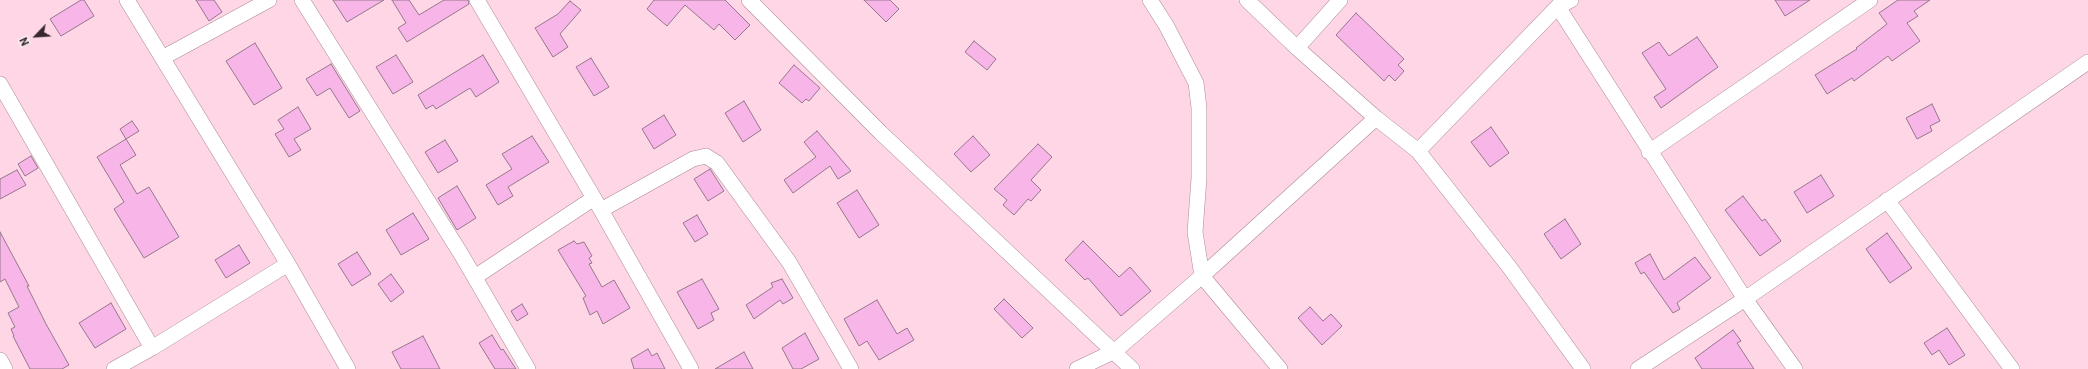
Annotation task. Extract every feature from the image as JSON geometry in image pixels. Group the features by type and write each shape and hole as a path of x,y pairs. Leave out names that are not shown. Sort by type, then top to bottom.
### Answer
{"street":[{"path":"127,0 164,58 288,264 348,369"},
{"path":"164,58 269,0"},
{"path":"302,0 475,277 528,369"},
{"path":"477,0 597,204 691,369"},
{"path":"749,0 881,133 1115,351 1132,369"},
{"path":"1150,0 1166,25 1196,83 1199,108 1199,164 1195,232 1202,276 1280,369"},
{"path":"1247,0 1297,48 1376,118 1418,151 1510,268 1583,369"},
{"path":"1297,48 1340,0"},
{"path":"1649,152 1870,0"},
{"path":"1418,151 1564,2 1649,152 1745,299 1795,369"},
{"path":"1638,369 1745,299 2088,62"},
{"path":"0,84 152,348"},
{"path":"1077,369 1115,351 1202,276 1376,118"},
{"path":"475,277 597,204 692,159 706,156 717,163 790,262 851,369"},
{"path":"1887,200 2012,369"},
{"path":"114,369 152,348 288,264"},
{"path":"0,360 5,369"}],"building":[{"path":"81,0 84,0 94,16 61,36 50,19"},
{"path":"196,0 214,0 222,12 209,21"},
{"path":"333,0 384,0 347,22"},
{"path":"392,0 409,0 419,15 444,0 468,0 469,4 407,42 398,28 406,23"},
{"path":"654,0 725,0 750,25 735,40 719,24 714,30 685,5 667,26 647,9"},
{"path":"864,0 890,0 899,9 886,22"},
{"path":"1775,0 1810,0 1785,16"},
{"path":"1898,0 1930,0 1914,11 1918,16 1907,23 1920,41 1892,61 1888,56 1854,81 1852,78 1827,94 1815,75 1857,49 1856,48 1887,24 1879,13"},
{"path":"570,1 581,10 560,34 568,47 553,57 535,28 558,14"},
{"path":"1356,13 1404,59 1398,65 1404,71 1395,81 1389,75 1384,81 1336,35"},
{"path":"1697,37 1718,67 1661,108 1654,97 1666,89 1642,53 1659,42 1669,56"},
{"path":"974,41 996,59 987,70 965,52"},
{"path":"255,43 282,88 254,105 226,61"},
{"path":"396,55 413,82 393,94 376,67"},
{"path":"483,55 499,82 476,97 470,88 436,109 433,105 426,109 418,95"},
{"path":"591,58 609,87 594,96 576,67"},
{"path":"331,64 360,111 349,118 330,88 317,96 306,79"},
{"path":"794,65 820,88 809,101 806,99 802,103 779,83"},
{"path":"744,101 761,130 743,142 725,113"},
{"path":"1932,104 1940,121 1930,126 1932,131 1917,139 1906,118"},
{"path":"298,107 311,129 294,139 301,150 289,157 275,134 284,129 278,120"},
{"path":"664,115 676,135 654,149 642,129"},
{"path":"132,121 139,131 126,139 120,129"},
{"path":"1491,127 1509,153 1490,167 1471,142"},
{"path":"817,131 851,171 838,179 830,166 793,193 784,180 816,157 804,142"},
{"path":"532,136 549,162 508,187 513,196 498,205 486,185 512,169 502,154"},
{"path":"973,136 990,155 971,172 954,154"},
{"path":"126,139 136,155 120,165 137,194 149,187 179,237 144,258 114,209 124,202 97,157"},
{"path":"445,140 458,161 438,173 425,152"},
{"path":"1038,144 1052,157 1031,180 1041,190 1031,201 1028,199 1014,215 1003,205 1007,200 994,189"},
{"path":"31,156 38,168 25,176 18,164"},
{"path":"710,169 724,191 708,201 694,179"},
{"path":"17,170 26,185 0,199 0,179"},
{"path":"1821,175 1834,196 1807,213 1794,192"},
{"path":"457,186 476,218 457,230 438,198"},
{"path":"857,190 879,225 859,238 837,203"},
{"path":"1743,196 1762,221 1765,219 1781,241 1760,256 1725,210"},
{"path":"413,213 429,239 401,255 386,230"},
{"path":"697,215 708,234 695,242 683,223"},
{"path":"1565,219 1581,244 1561,259 1544,234"},
{"path":"0,232 29,286 27,286 46,324 69,365 62,369 30,369 13,336 11,329 15,327 8,313 19,307 5,279 0,282"},
{"path":"1887,233 1912,268 1890,283 1866,249"},
{"path":"574,241 577,244 584,242 592,256 589,258 592,263 589,264 602,287 614,280 630,308 603,324 597,311 590,315 583,298 586,296 558,250"},
{"path":"1083,241 1119,277 1130,267 1151,291 1121,316 1088,278 1085,280 1065,260"},
{"path":"239,245 250,263 226,278 215,260"},
{"path":"357,252 371,274 352,286 338,264"},
{"path":"1650,254 1664,280 1695,257 1711,278 1677,303 1680,309 1673,313 1644,272 1641,274 1635,263"},
{"path":"391,274 404,292 391,302 378,284"},
{"path":"702,279 719,309 711,313 714,320 698,329 677,292"},
{"path":"782,279 793,298 783,304 780,300 754,319 746,305 773,287 771,283"},
{"path":"1004,299 1033,328 1022,338 994,309"},
{"path":"877,300 897,334 907,328 914,340 879,360 867,341 859,346 844,319"},
{"path":"111,303 126,329 95,348 79,323"},
{"path":"522,304 528,314 517,321 511,311"},
{"path":"1310,307 1323,321 1331,314 1342,326 1322,345 1298,318"},
{"path":"1947,328 1965,355 1949,365 1939,350 1932,355 1924,343"},
{"path":"1733,330 1741,341 1737,343 1754,369 1702,369 1695,358"},
{"path":"805,333 819,359 801,369 793,369 782,348"},
{"path":"492,335 501,350 503,349 516,369 495,369 479,343"},
{"path":"423,336 440,369 401,369 392,352"},
{"path":"648,349 652,356 657,353 665,369 634,369 631,359"},
{"path":"744,352 753,369 715,369"}]}
